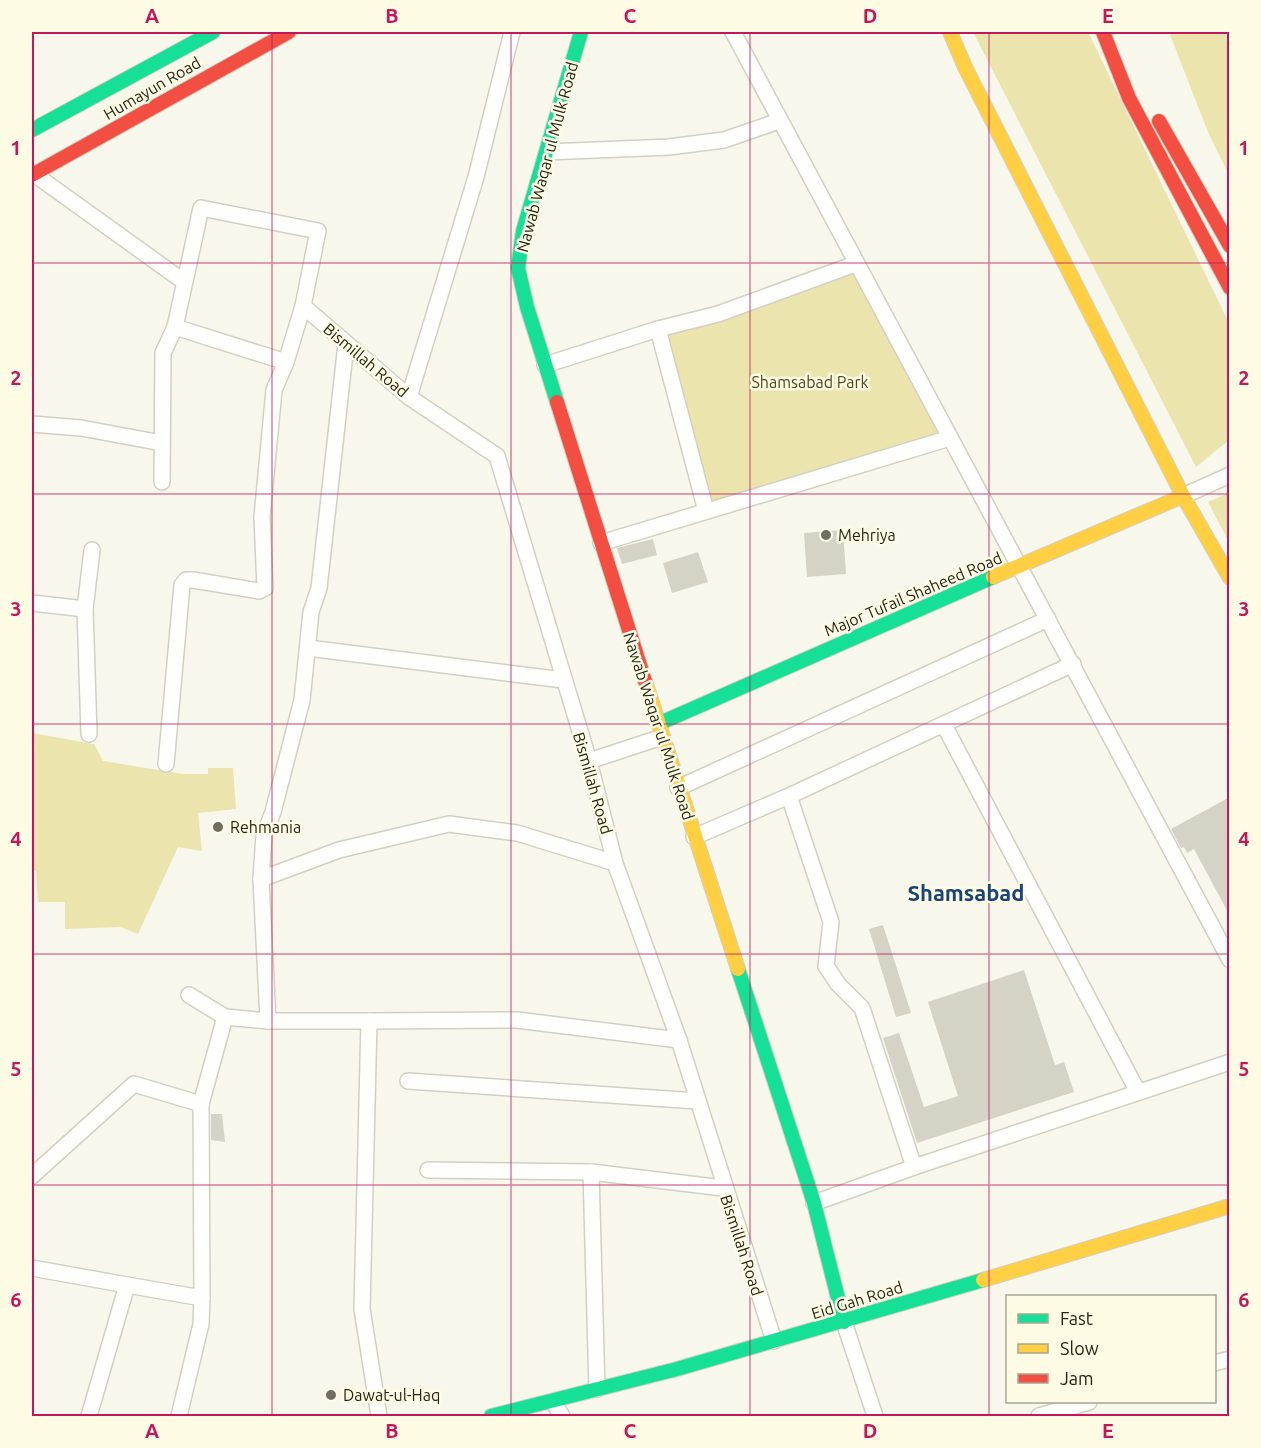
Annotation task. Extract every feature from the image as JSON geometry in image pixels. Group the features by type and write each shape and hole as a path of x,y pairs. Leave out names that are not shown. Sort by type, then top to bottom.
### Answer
{"street":[{"name":"Humayun Road","path":"32,130 213,32"},
{"name":"Humayun Road","path":"33,174 289,32"},
{"path":"409,397 476,177 512,32"},
{"name":"Nawab Waqar ul Mulk Road","path":"581,32 548,152 523,231 518,268 545,365 678,788 814,1203 844,1322 875,1416"},
{"path":"732,32 1230,960"},
{"path":"950,32 964,67 1183,496 1230,578"},
{"path":"1103,32 1129,98 1230,288"},
{"path":"1154,111 1230,246"},
{"path":"548,152 669,147 724,140 779,121"},
{"path":"33,174 183,281"},
{"path":"162,482 163,353 175,327 183,281 201,208 318,231 303,306 274,390 262,516 265,588 259,591 193,580 186,580 183,585 166,764"},
{"path":"545,365 658,329 718,314 855,264"},
{"name":"Bismillah Road","path":"303,306 409,397 497,456 589,761 615,863 679,1040 723,1188 774,1341"},
{"path":"175,327 285,362"},
{"path":"658,329 706,511"},
{"path":"268,1021 261,879 264,835 273,812 303,700 311,612 319,588 346,344"},
{"path":"32,424 81,428 162,443"},
{"path":"601,543 950,438"},
{"path":"1183,496 1230,475"},
{"name":"Major Tufail Shaheed Road","path":"660,731 1020,566 1183,496"},
{"path":"89,734 85,609 92,550"},
{"path":"32,603 85,609"},
{"path":"678,788 1048,619"},
{"path":"308,648 563,680"},
{"path":"694,837 789,796 1073,664"},
{"path":"944,725 1138,1092"},
{"path":"589,761 660,731"},
{"path":"789,796 831,922 826,966 838,984 862,1008 914,1167"},
{"path":"261,879 339,850 449,824 517,833 615,863"},
{"path":"189,995 225,1017 268,1021 517,1020 679,1040"},
{"path":"179,1416 201,1324 201,1104 225,1017"},
{"path":"369,1021 362,1309 379,1416"},
{"path":"814,1203 914,1167 1230,1062"},
{"path":"408,1081 697,1101"},
{"path":"32,1176 134,1084 201,1104"},
{"path":"428,1170 591,1172 723,1188"},
{"path":"591,1172 597,1389"},
{"name":"Eid Gah Road","path":"491,1416 553,1402 844,1322 1230,1206"},
{"path":"32,1268 202,1298"},
{"path":"89,1416 127,1285"},
{"path":"553,1402 562,1416"},
{"path":"1039,1416 1082,1403"}],"green space":[{"path":"973,32 1088,32 1229,323 1229,440 1196,467"},
{"path":"1169,32 1223,32 1229,41 1229,175 1208,132"},
{"name":"Shamsabad Park","path":"854,268 946,436 709,506 664,333"},
{"path":"1229,493 1229,542 1208,502"},
{"path":"32,733 94,744 103,761 183,774 208,774 208,768 233,768 236,809 198,813 202,851 178,847 138,934 120,927 65,929 65,902 38,902 36,871 32,870"}],"building":[{"path":"843,530 846,574 807,577 804,533"},
{"path":"653,539 657,555 622,564 617,548"},
{"path":"698,552 708,582 672,593 663,563"},
{"path":"1230,797 1230,916 1194,849 1187,853 1184,847 1181,848 1171,829"},
{"path":"883,925 911,1013 896,1017 869,929"},
{"path":"1024,970 1055,1065 1064,1062 1074,1092 917,1143 883,1038 899,1033 924,1107 958,1096 928,1002"},
{"path":"211,1114 222,1114 225,1142 211,1140"}],"traffic: fast":[{"path":"32,130 213,32"},
{"path":"557,402 527,307 518,268 523,231 581,32"},
{"path":"658,724 993,577"},
{"path":"738,969 814,1203 844,1322"},
{"path":"491,1416 677,1369 983,1280"}],"traffic: slow":[{"path":"950,32 965,67 1183,496"},
{"path":"993,577 1183,496 1230,578"},
{"path":"645,681 738,969"},
{"path":"983,1280 1230,1206"}],"traffic: jam":[{"path":"32,175 289,32"},
{"path":"1103,32 1129,98 1230,288"},
{"path":"1159,121 1230,246"},
{"path":"557,402 645,681"}],"place":[{"name":"Mehriya","path":"826,535"},
{"name":"Rehmania","path":"218,827"},
{"name":"Dawat-ul-Haq","path":"331,1395"}],"district":[{"name":"Shamsabad","path":"966,892"}]}
